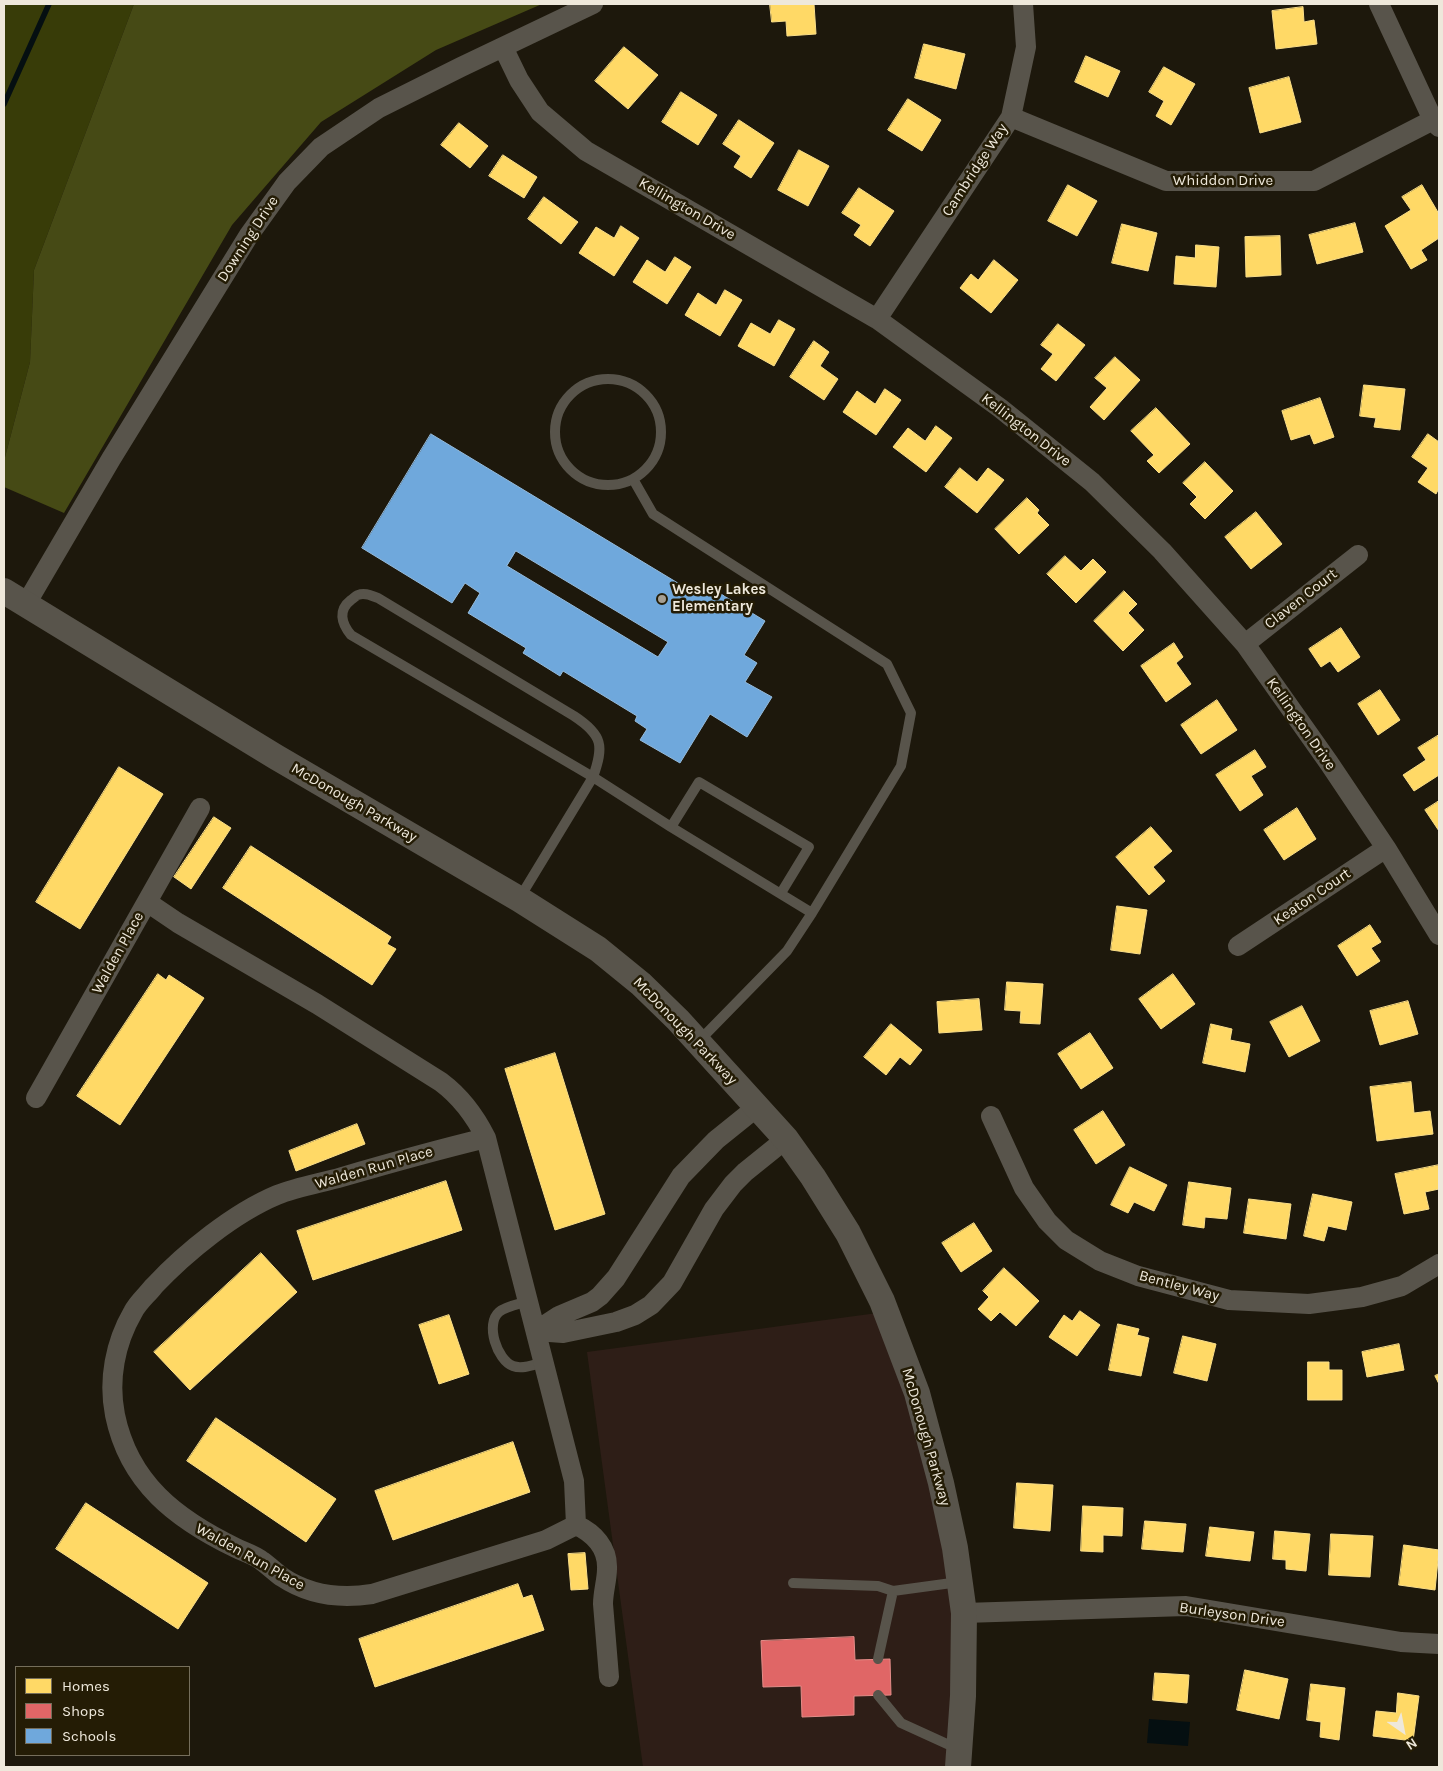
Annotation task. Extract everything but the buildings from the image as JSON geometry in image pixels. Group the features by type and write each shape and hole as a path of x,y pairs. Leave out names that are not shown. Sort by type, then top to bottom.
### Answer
{"street":[{"name":"Downing Drive","path":"26,604 111,459 244,243 287,182 321,147 379,108 594,4"},
{"name":"Cambridge Way","path":"877,318 1010,116 1026,47 1022,4"},
{"path":"1379,4 1436,124"},
{"name":"Kellington Drive","path":"503,47 519,80 540,112 586,151 877,318 1000,408 1092,482 1162,551 1245,644 1330,764 1386,848 1439,935"},
{"name":"Whiddon Drive","path":"1010,116 1166,180 1175,181 1314,181 1436,124"},
{"name":"Claven Court","path":"1245,644 1358,555"},
{"name":"McDonough Parkway","path":"4,590 276,757 519,898 598,949 641,984 699,1041 786,1139 813,1177 848,1233 885,1310 917,1393 955,1548 964,1612 963,1696 958,1758"},
{"name":"Walden Place","path":"36,1098 200,808"},
{"name":"Keaton Court","path":"1238,946 1386,848"},
{"path":"147,902 178,923 317,1004 441,1082 468,1107 486,1138 529,1301 574,1481 576,1525 593,1534 604,1550 606,1558 607,1568 603,1601 609,1677"},
{"path":"536,1331 559,1316 589,1304 600,1296 616,1278 672,1188 688,1166 716,1140 757,1107"},
{"name":"Bentley Way","path":"991,1116 1024,1188 1047,1221 1066,1240 1100,1261 1138,1276 1229,1300 1309,1304 1362,1296 1402,1286 1439,1264"},
{"name":"Walden Run Place","path":"486,1138 410,1156 277,1195 243,1214 211,1236 181,1260 158,1282 136,1306 127,1322 118,1346 113,1368 112,1394 116,1419 124,1445 133,1464 150,1488 174,1511 204,1532 262,1560 290,1582 305,1589 327,1595 346,1597 372,1594 546,1540 576,1525"},
{"path":"536,1331 563,1333 616,1322 635,1315 651,1305 663,1295 675,1279 714,1209 733,1184 786,1139"},
{"path":"589,1304 598,1326"},
{"name":"Burleyson Drive","path":"964,1612 1186,1606 1401,1642 1439,1644"}],"lane":[{"path":"601,379 620,380 636,386 650,398 659,414 662,431 660,449 652,464 633,479 623,484 606,486 589,482 574,474 562,461 556,444 554,427 559,410 570,395 584,384 601,379"},
{"path":"633,479 654,514 888,664 910,713 900,766 812,913 787,951 699,1041"},
{"path":"519,898 593,777 600,757 600,745 596,736 586,724 574,716 378,598 368,594 358,595 348,602 342,611 342,621 351,635 593,777 670,827 812,913"},
{"path":"670,827 699,782 809,847 781,893"},
{"path":"529,1301 500,1312 493,1322 495,1343 504,1360 513,1366 522,1368 544,1362"},
{"path":"793,1582 878,1586 893,1591 960,1582"},
{"path":"878,1659 893,1591"},
{"path":"878,1695 901,1723 958,1758"}],"shaded area":[{"path":"885,1312 969,1606 950,1767 643,1767 587,1352"},
{"path":"1149,1719 1190,1722 1188,1746 1147,1743"}],"green space":[{"path":"4,4 134,4 34,270 30,362 4,461"},
{"path":"134,4 542,4 436,50 321,122 232,225 64,513 4,487 4,461 30,362 34,270"}],"waterway":[{"path":"4,104 49,4"}],"place":[{"name":"Wesley Lakes Elementary","path":"662,599"}]}
